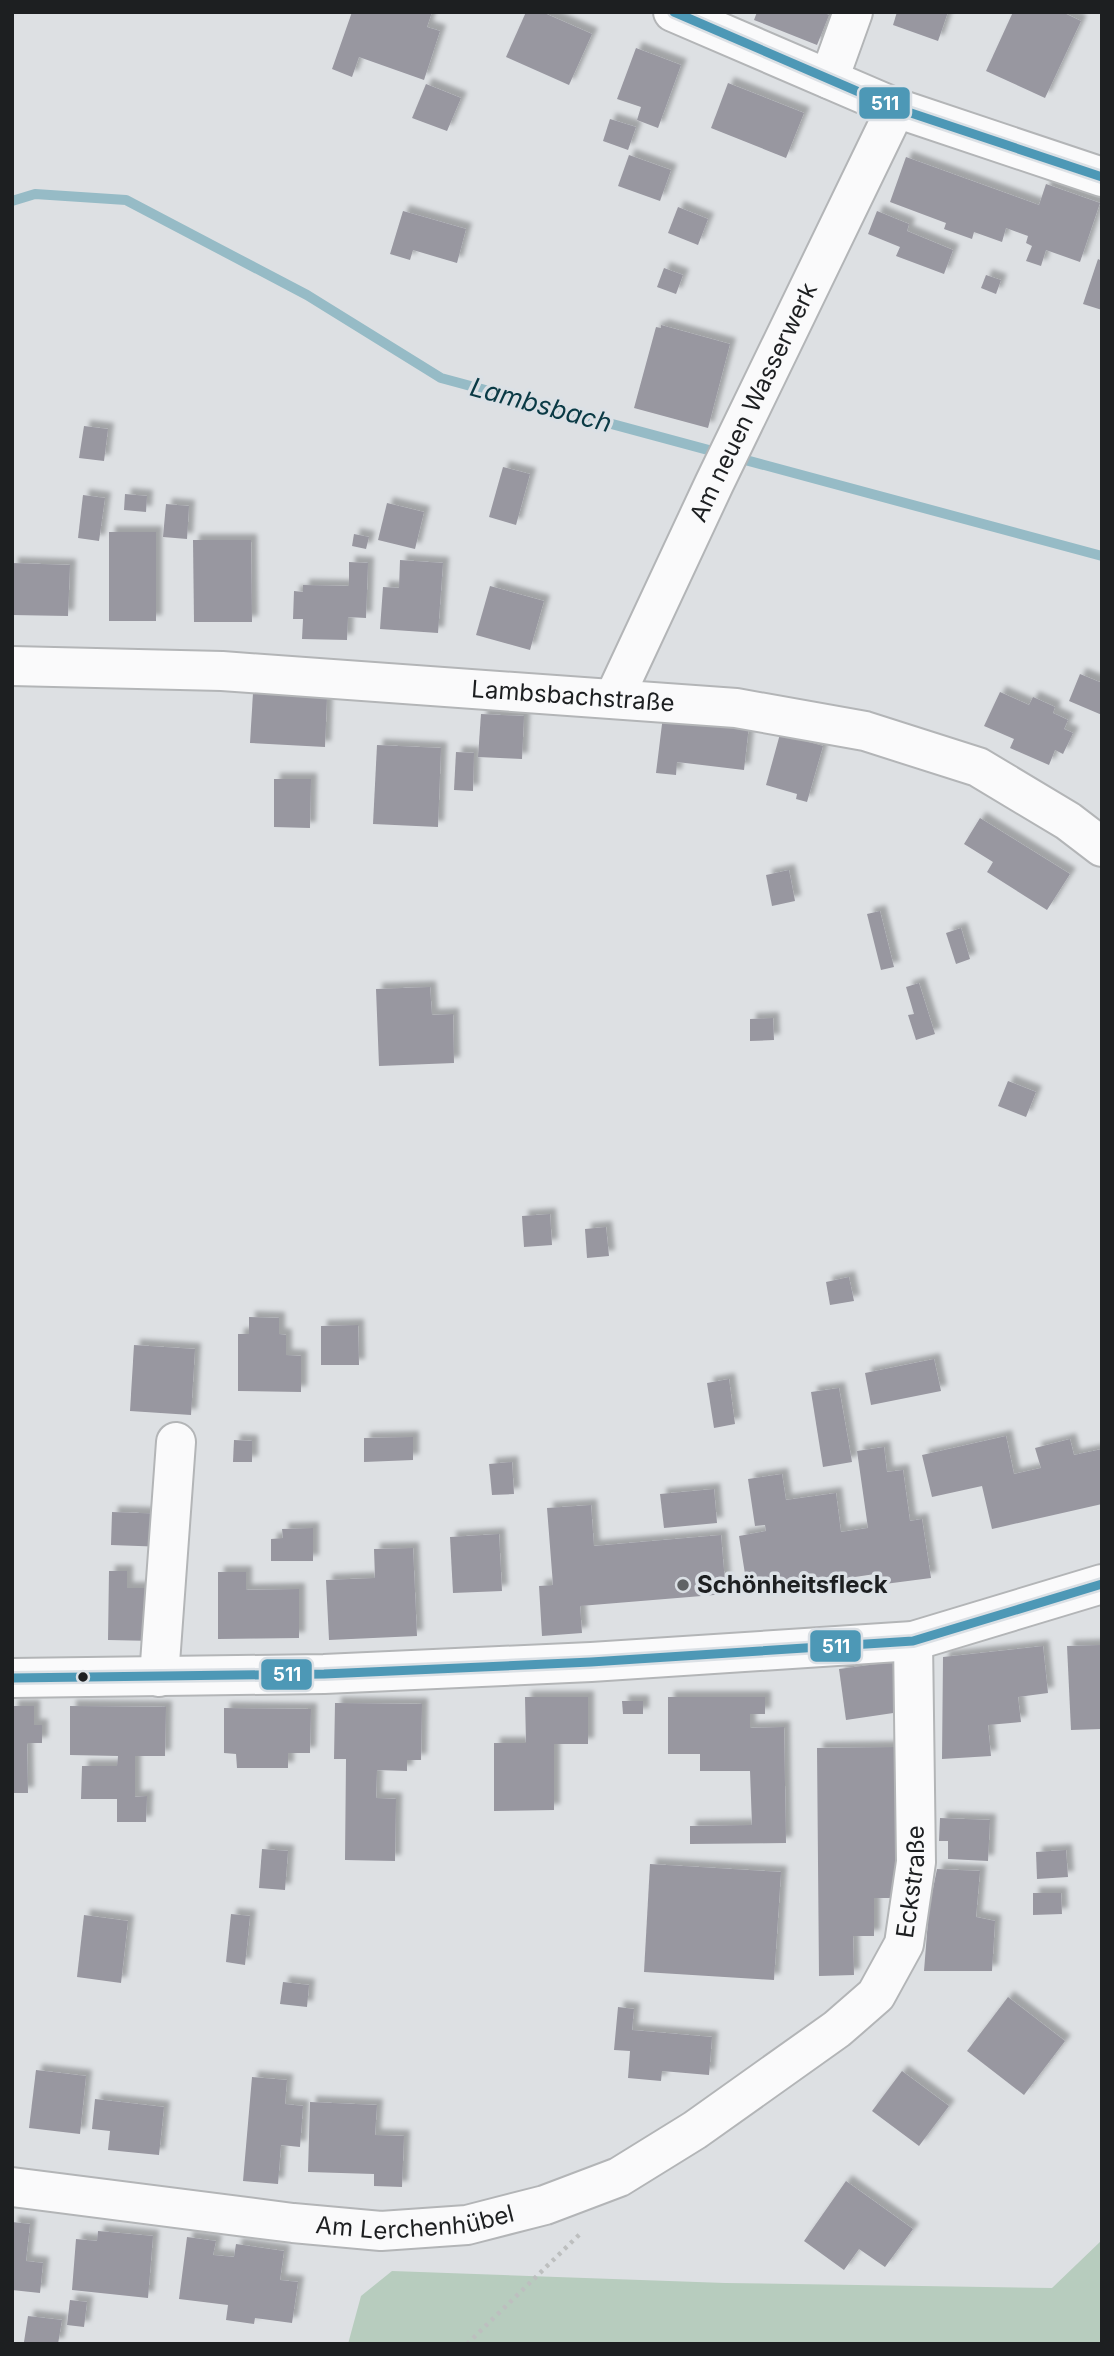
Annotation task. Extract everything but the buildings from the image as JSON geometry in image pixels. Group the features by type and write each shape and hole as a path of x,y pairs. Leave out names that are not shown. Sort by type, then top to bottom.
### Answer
{"street":[{"path":"673,12 897,108 1102,177"},
{"path":"829,79 853,12"},
{"name":"Am neuen Wasserwerk","path":"614,698 714,484 897,108"},
{"name":"Lambsbachstraße","path":"12,666 222,671 736,708 865,731 978,767 1068,821 1102,848"},
{"path":"159,1676 176,1442"},
{"path":"12,1678 324,1674 591,1662 913,1641 1102,1584"},
{"name":"Eckstraße","path":"782,2070 837,2029 876,1994 904,1944 916,1862 913,1641"},
{"name":"Am Lerchenhübel","path":"12,2187 368,2230 467,2225 545,2205 619,2177 695,2130 782,2070"}],"path":[{"path":"467,2344 587,2226"}],"green space":[{"path":"1102,2240 1102,2344 348,2344 361,2296 392,2271 725,2283 1052,2288"}],"waterway":[{"name":"Lambsbach","path":"12,201 35,194 126,200 307,295 441,378 1102,556"}],"transit line":[{"name":"511","path":"674,12 896,108 1102,177"},
{"name":"511","path":"12,1678 324,1674 591,1662 913,1641 1102,1584"}],"place":[{"name":"Schönheitsfleck","path":"683,1585"}]}
